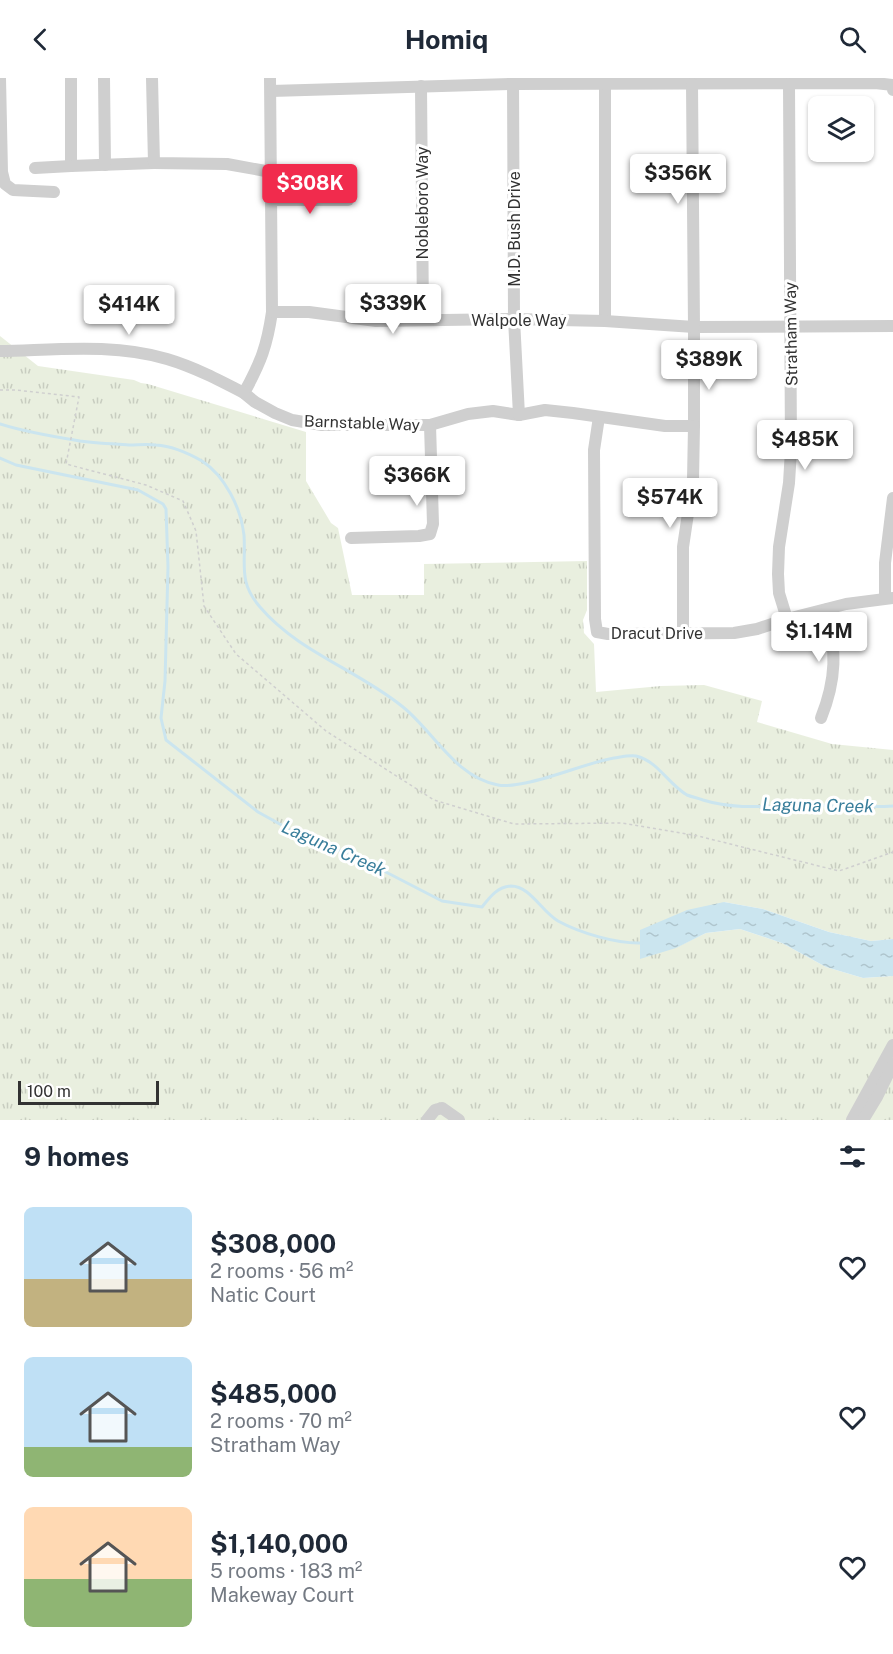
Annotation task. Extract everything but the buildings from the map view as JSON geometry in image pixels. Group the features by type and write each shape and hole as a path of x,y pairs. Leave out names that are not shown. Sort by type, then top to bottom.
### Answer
{"street":[{"path":"0,78 2,172 5,184 13,190 54,192"},
{"path":"71,78 71,166"},
{"path":"104,78 105,165"},
{"path":"152,78 154,162"},
{"path":"244,393 259,365 267,343 272,312 270,78"},
{"path":"271,92 513,81 605,84 875,83 893,85 893,90"},
{"name":"M.D. Bush Drive","path":"513,81 514,319 519,415"},
{"path":"605,84 605,321"},
{"path":"682,632 683,547 693,480 694,426 692,84"},
{"name":"Stratham Way","path":"787,619 779,593 778,574 779,547 789,483 791,450 789,84"},
{"name":"Nobleboro Way","path":"421,86 423,320"},
{"path":"35,168 154,162 227,164 271,172"},
{"path":"272,200 348,200"},
{"name":"Walpole Way","path":"272,312 309,312 376,321 514,319 605,321 694,327 893,326"},
{"name":"Barnstable Way","path":"0,351 120,350 165,358 188,366 244,393 275,413 292,420 322,425 430,425 468,414 493,411 519,415"},
{"path":"519,415 545,410 665,426 694,426"},
{"name":"Dracut Drive","path":"599,417 594,450 597,632 608,634 734,633 757,629 846,604 889,598"},
{"path":"351,538 430,534 433,524 430,425"},
{"path":"889,598 885,563 893,498"},
{"path":"821,718 832,687 833,673 834,652 827,609"},
{"path":"852,1120 893,1045"},
{"path":"863,1120 893,1064"},
{"path":"427,1120 435,1110 442,1108 459,1120"}],"path":[{"path":"0,390 79,398 66,464 146,485 183,501 196,531 204,606 236,654 326,731 434,800 514,824 622,823 698,836 839,871 893,852"}],"green space":[{"path":"0,336 38,366 134,380 306,432 306,481 331,523 338,528 352,595 424,595 424,564 587,561 587,610 583,620 584,633 594,644 596,692 704,685 762,701 757,722 832,744 893,750 893,939 871,941 829,932 763,909 724,902 675,948 706,933 740,929 782,943 826,967 863,978 893,976 893,1120 0,1120"}],"water":[{"path":"724,902 763,909 829,932 871,941 893,939 893,976 863,978 826,967 782,943 740,929 706,933 676,948 640,959 640,930 687,910"}],"waterway":[{"name":"Laguna Creek","path":"0,424 80,441 168,447 202,461 225,484 239,514 244,535 244,573 253,598 260,607 275,623 310,649 367,682 403,707 457,763 469,773 483,780 502,786 518,784 604,760 636,756 651,763 687,795 716,803 757,807 893,806"},
{"name":"Laguna Creek","path":"0,458 16,465 138,490 163,504 166,509 168,567 165,681 161,718 166,740 258,812 316,844 349,853 442,901 482,907 498,890 511,886 518,887 558,921 610,940 642,943"}]}
